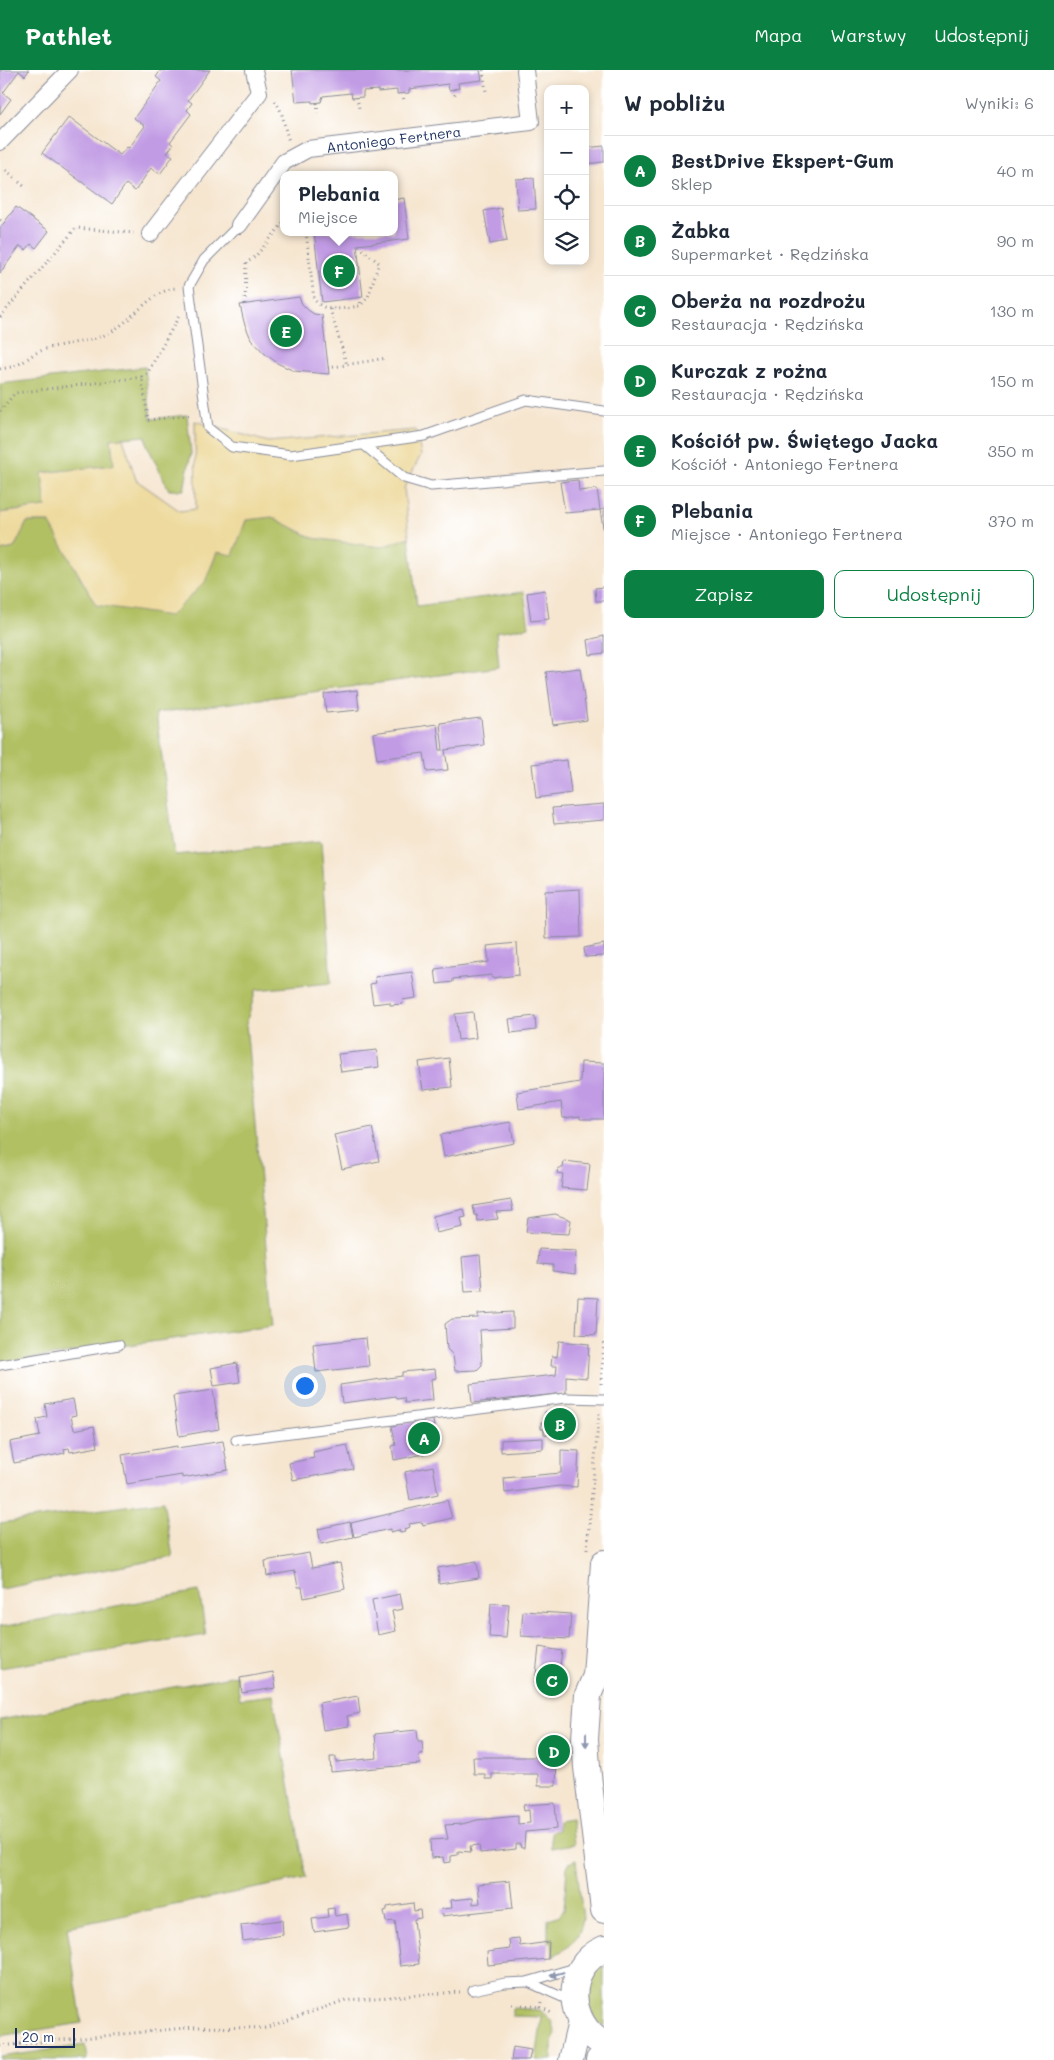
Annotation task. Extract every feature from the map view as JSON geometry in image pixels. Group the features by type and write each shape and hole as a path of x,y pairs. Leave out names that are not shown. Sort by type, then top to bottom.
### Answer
{"main road":[{"path":"604,1563 596,1676 588,1695 586,1739 588,1784 604,1910"},
{"path":"596,1676 603,1694 604,1750"},
{"path":"571,2060 570,2013 578,1976 598,1949"},
{"path":"570,2013 588,2032 604,2044"},
{"path":"598,2060 604,2056"}],"street":[{"path":"0,142 70,70"},
{"path":"150,234 259,93 254,70"},
{"name":"Antoniego Fertnera","path":"239,225 284,162 308,149 531,122 525,70"}],"lane":[{"path":"239,225 204,260 190,291 208,428 232,447 291,455 424,436 526,400 604,411"},
{"path":"364,445 404,478 431,486 604,471"},
{"path":"0,1365 119,1345"},
{"path":"236,1440 566,1398 604,1399"},
{"path":"474,1990 505,1983 527,1982 566,1972 598,1949"},
{"path":"527,1982 570,2013"}],"path":[{"path":"483,70 486,92"},
{"path":"454,89 455,96"},
{"path":"403,93 404,102"},
{"path":"357,97 359,108"},
{"path":"274,99 283,113 285,131"},
{"path":"317,103 318,113"},
{"path":"6,170 15,178"},
{"path":"19,182 26,187"},
{"path":"0,220 4,223"},
{"path":"245,304 246,263 255,257 280,227"},
{"path":"0,317 76,228 150,234"},
{"path":"306,236 314,299 318,306 330,309 360,306 368,297 379,262 357,245"},
{"path":"0,369 17,366 39,352 91,340 109,333 130,319 146,303 170,288 190,291 147,374 142,377 14,393 0,411"},
{"path":"359,297 360,306"},
{"path":"330,309 347,364"},
{"path":"328,368 386,358"},
{"path":"142,377 148,420 186,415"},
{"path":"0,399 6,402"},
{"path":"0,2046 195,2027 265,2028 346,2000 474,1990"},
{"path":"541,2007 543,1996"},
{"path":"512,2004 570,2013"}],"green space":[{"path":"145,367 151,419 187,415 191,453 184,490 169,490 147,445 146,436 111,439 114,465 43,473 46,507 0,513 0,384"},
{"path":"272,517 313,538 381,547 409,537 417,606 524,592 529,627 496,632 499,667 156,713 175,855 321,841 331,983 256,990 246,1024 273,1325 0,1363 0,551 14,548 27,522 49,522 96,605 205,582 217,552 233,554 246,520"},
{"path":"163,1501 173,1557 0,1589 0,1523"},
{"path":"199,1591 206,1635 0,1668 0,1627"},
{"path":"236,1675 240,1699 273,1695 306,1878 67,1927 82,2023 0,2036 0,1720"},
{"path":"571,1819 574,1844 551,1848 551,1832 558,1830 558,1821"},
{"path":"576,1860 583,1918 582,1925 573,1941 553,1956 552,1941 548,1941 548,1919 560,1915 564,1910 567,1867 569,1863"},
{"path":"604,1965 604,2027 592,2013 588,1996 592,1978"},
{"path":"512,2008 540,2010 552,2021 556,2034 552,2042 552,2060 536,2060 542,2017 512,2016"},
{"path":"85,2045 87,2060 0,2060 0,2057"}],"sand":[{"path":"195,421 268,442 416,430 421,455 404,488 409,537 381,547 313,538 272,517 246,520 233,555 217,552 205,582 170,616 96,605 49,522 27,522 14,548 0,551 0,513 46,507 42,473 114,465 111,439 123,438 136,480 180,511 196,509"}],"building":[{"path":"0,70 29,70 25,76 19,71 3,93 11,99 0,114"},
{"path":"161,70 210,70 188,100 192,103 187,110 191,114 170,142 173,145 167,153 173,156 160,174 151,168 135,191 126,184 112,204 42,153 69,117 120,155 127,147 129,148 145,126 134,118 161,81 156,77"},
{"path":"292,70 480,70 482,80 458,83 459,88 449,90 448,84 409,89 409,93 397,94 397,90 363,91 363,97 352,98 351,93 323,96 321,102 312,103 312,101 296,102"},
{"path":"604,146 604,162 589,164 589,148"},
{"path":"534,178 536,209 518,210 516,179"},
{"path":"404,198 409,239 357,245 363,297 322,302 314,236 398,236 398,199"},
{"path":"16,207 49,231 36,248 31,244 26,250 20,246 0,273 0,228"},
{"path":"501,208 507,241 490,244 484,211"},
{"path":"299,297 302,304 308,310 314,314 322,315 329,374 294,371 277,363 251,339 244,322 240,305"},
{"path":"578,480 579,491 597,489 600,510 565,513 560,482"},
{"path":"604,509 604,533 600,510"},
{"path":"604,587 604,601 596,601 595,588"},
{"path":"545,590 549,619 531,621 527,593"},
{"path":"604,636 604,653 590,655 588,640"},
{"path":"580,668 587,720 553,725 546,672"},
{"path":"357,690 359,710 326,713 324,694"},
{"path":"481,718 484,745 445,750 448,770 427,772 424,753 377,759 373,733 437,724 440,750 443,750 440,723"},
{"path":"567,760 571,793 536,798 532,764"},
{"path":"604,804 604,820 554,824 552,808"},
{"path":"580,889 581,937 546,938 545,891"},
{"path":"517,943 519,975 492,978 492,975 453,979 453,982 437,984 435,969 489,962 487,946"},
{"path":"604,944 604,956 585,957 584,948"},
{"path":"412,972 416,998 402,1000 403,1004 390,1005 390,1002 373,1004 370,984 376,983 375,977"},
{"path":"473,1012 476,1038 458,1040 455,1014"},
{"path":"535,1016 536,1030 511,1033 509,1019"},
{"path":"377,1050 379,1067 341,1072 338,1054"},
{"path":"449,1058 452,1087 423,1090 419,1062"},
{"path":"581,1062 604,1063 604,1119 580,1119 580,1116 563,1118 561,1102 519,1109 517,1092 580,1082"},
{"path":"510,1122 514,1143 444,1157 440,1135"},
{"path":"372,1127 379,1161 342,1169 334,1135"},
{"path":"564,1161 590,1164 587,1190 561,1188 563,1174 557,1173 558,1168 563,1168"},
{"path":"511,1200 513,1211 496,1212 498,1219 478,1221 473,1206"},
{"path":"464,1209 466,1217 461,1218 463,1227 436,1233 433,1216"},
{"path":"555,1214 571,1220 569,1234 526,1232 528,1218"},
{"path":"539,1249 576,1251 575,1274 553,1271 553,1265 538,1264"},
{"path":"480,1255 483,1291 465,1292 462,1257"},
{"path":"578,1297 598,1298 596,1335 576,1334"},
{"path":"513,1312 513,1328 480,1330 482,1365 477,1370 455,1371 453,1355 447,1349 445,1324 452,1319 478,1318 478,1314"},
{"path":"366,1338 369,1366 316,1372 313,1344"},
{"path":"559,1341 589,1344 587,1378 566,1376 566,1393 472,1403 470,1384 556,1375 557,1366 551,1366 552,1356 557,1357"},
{"path":"237,1363 240,1382 214,1386 211,1368"},
{"path":"435,1369 436,1378 431,1379 433,1400 405,1403 404,1398 397,1399 396,1396 342,1403 340,1385 402,1376 402,1372"},
{"path":"213,1390 219,1429 179,1436 173,1396"},
{"path":"73,1399 76,1415 71,1416 74,1430 94,1426 98,1447 70,1452 69,1448 64,1449 65,1453 14,1463 10,1442 40,1436 37,1419 47,1417 45,1404"},
{"path":"569,1410 567,1437 544,1434 544,1429 541,1429 541,1422 545,1422 545,1412"},
{"path":"427,1419 428,1421 433,1420 434,1427 429,1428 434,1452 394,1460 392,1446 396,1445 392,1426"},
{"path":"543,1438 543,1449 501,1452 501,1440"},
{"path":"223,1441 228,1470 182,1478 182,1475 127,1484 122,1455"},
{"path":"347,1445 353,1469 293,1480 289,1463 314,1458 313,1452"},
{"path":"561,1450 579,1451 577,1487 559,1486 505,1493 504,1478 561,1473"},
{"path":"433,1466 438,1494 410,1500 405,1472"},
{"path":"447,1500 452,1518 423,1525 422,1522 409,1524 410,1527 404,1529 405,1532 400,1533 399,1530 390,1532 390,1529 354,1537 351,1523"},
{"path":"350,1522 353,1537 321,1544 318,1529"},
{"path":"309,1553 312,1568 340,1563 345,1589 304,1598 302,1587 298,1587 295,1571 267,1576 265,1561"},
{"path":"477,1561 479,1578 439,1584 438,1568"},
{"path":"400,1594 403,1609 392,1611 396,1631 378,1635 372,1600"},
{"path":"491,1603 509,1604 506,1638 489,1637"},
{"path":"523,1611 571,1614 569,1639 521,1636"},
{"path":"539,1647 562,1651 557,1687 535,1684"},
{"path":"273,1672 276,1688 242,1693 240,1678"},
{"path":"358,1696 360,1713 347,1716 349,1726 323,1730 319,1703"},
{"path":"417,1730 418,1741 422,1741 423,1754 419,1754 420,1764 331,1772 330,1757 336,1757 336,1762 377,1758 375,1734"},
{"path":"473,1757 557,1757 556,1786 538,1786 538,1774 492,1774 492,1779 485,1779 485,1774 474,1774"},
{"path":"555,1803 557,1829 525,1832 524,1848 521,1848 520,1844 516,1844 516,1849 480,1853 479,1845 470,1846 471,1852 458,1851 458,1855 451,1856 451,1862 444,1863 443,1857 431,1858 430,1840 448,1839 445,1825 518,1816 518,1824 530,1823 529,1810 524,1811 523,1805"},
{"path":"510,1881 513,1908 442,1916 441,1909 452,1908 451,1900 473,1898 473,1904 480,1903 478,1884"},
{"path":"413,1903 414,1911 420,1910 421,1918 414,1919 419,1964 400,1966 395,1921 386,1922 384,1911 387,1910 387,1907"},
{"path":"334,1908 335,1916 347,1914 349,1927 314,1932 312,1919 328,1917 327,1909"},
{"path":"282,1920 283,1935 243,1941 241,1925"},
{"path":"519,1938 520,1946 549,1942 548,1959 488,1965 487,1952 510,1949 509,1939"},
{"path":"513,2047 531,2050 529,2060 511,2060"}],"place":[{"name":"Plebania","path":"339,271"},
{"name":"Kościół pw. Świętego Jacka","path":"286,331"},
{"name":"Żabka","path":"560,1424"},
{"name":"BestDrive Ekspert-Gum","path":"424,1438"},
{"name":"Oberża na rozdrożu","path":"552,1680"},
{"name":"Kurczak z rożna","path":"554,1751"}]}
